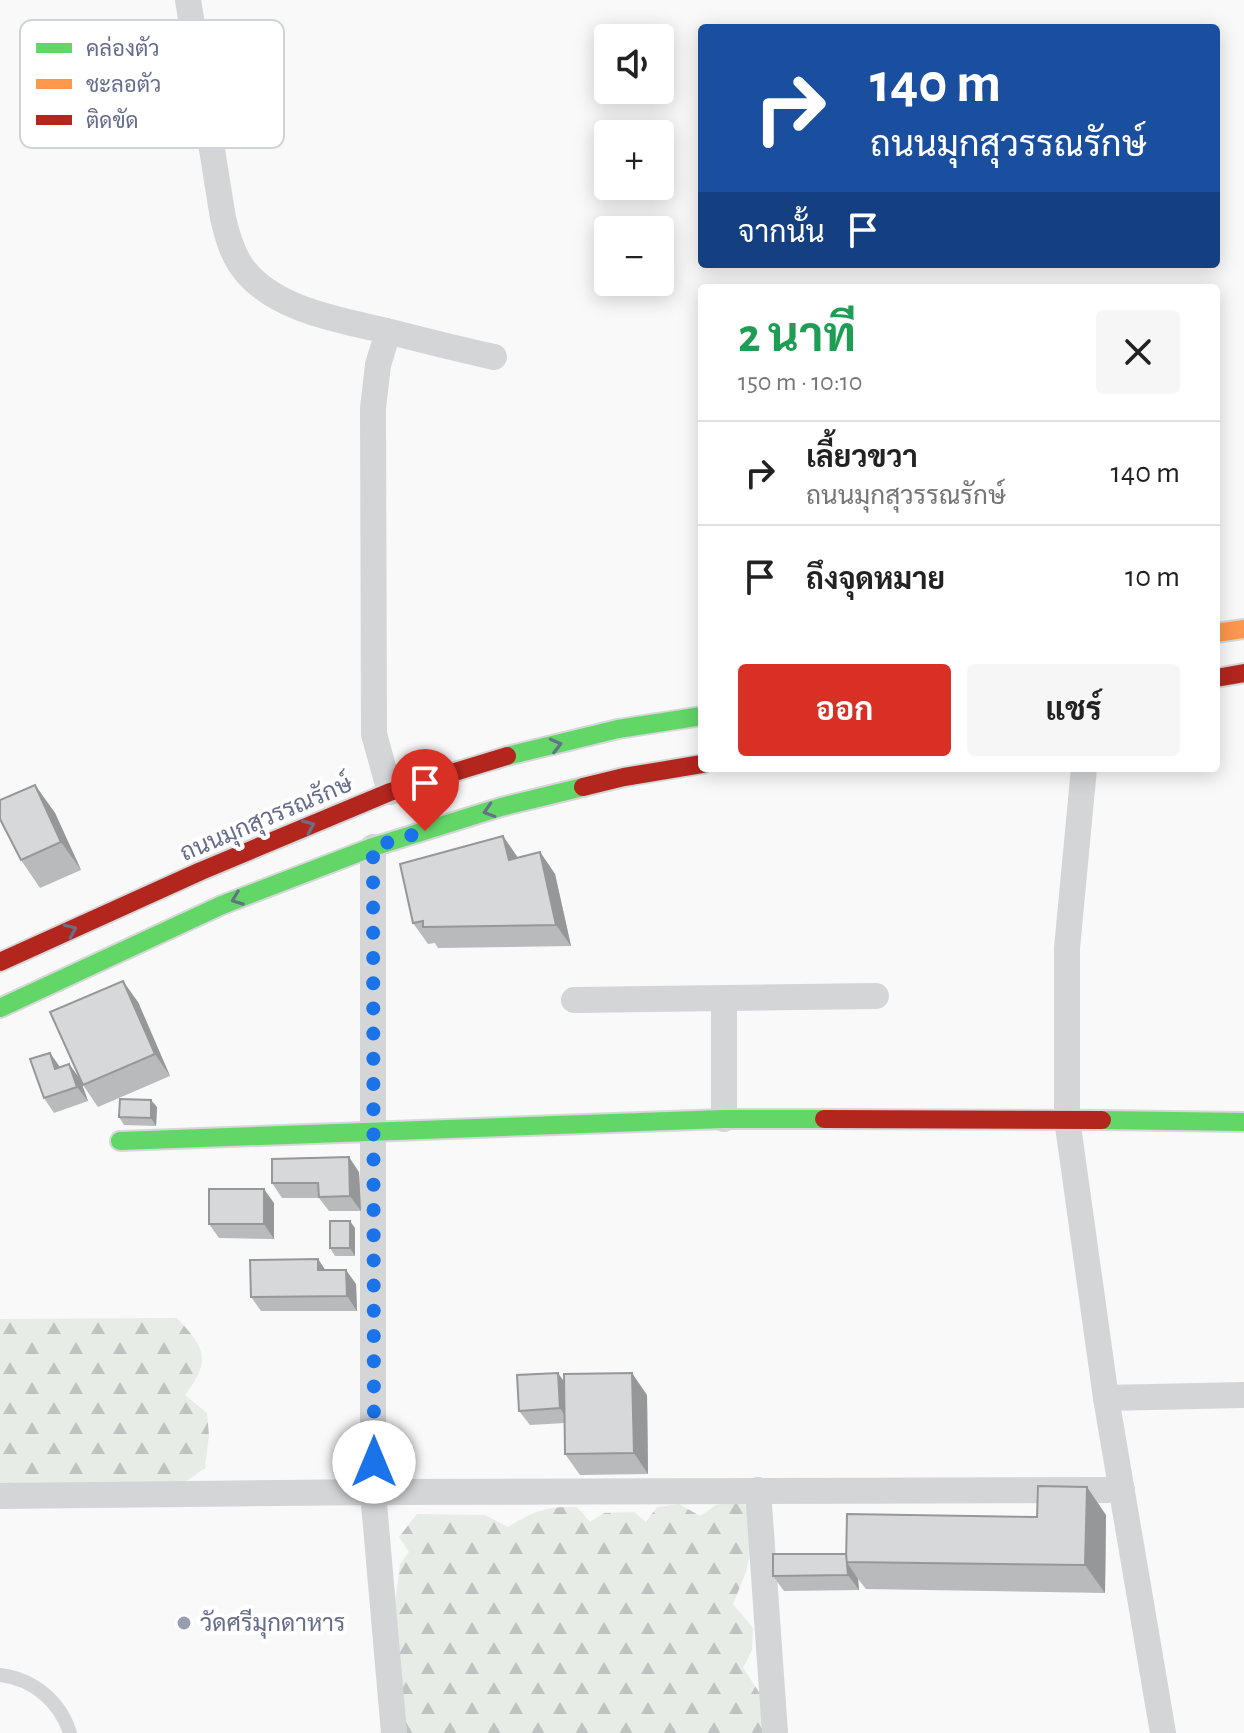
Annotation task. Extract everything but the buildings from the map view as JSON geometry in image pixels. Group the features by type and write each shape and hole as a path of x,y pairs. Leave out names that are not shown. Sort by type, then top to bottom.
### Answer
{"main road":[{"path":"1220,632 1244,629"},
{"path":"1220,677 1244,673"},
{"name":"ถนนมุกสุวรรณรักษ์","path":"0,962 201,871 390,792 535,749 618,729 698,717"},
{"path":"0,1008 222,905 373,847 501,807 624,777 698,765"},
{"path":"120,1141 724,1119 1244,1122"}],"street":[{"path":"188,0 191,20"},
{"path":"212,148 230,243 241,266 262,287 289,304 328,319 494,357"},
{"path":"378,329 373,408 374,734 390,792"},
{"path":"1084,772 1067,948 1067,1119 1106,1398 1163,1733"},
{"path":"373,847 373,1492 394,1733"},
{"path":"574,1000 876,996"},
{"path":"724,998 724,1119"},
{"path":"1106,1398 1244,1395"},
{"path":"758,1490 775,1733"},
{"path":"0,1496 1122,1490"}],"lane":[{"path":"0,1675 15,1677 38,1688 57,1706 70,1733"}],"green space":[{"path":"177,1318 194,1338 202,1355 199,1372 185,1395 207,1413 209,1435 205,1468 184,1483 0,1483 0,1319"},
{"path":"735,1502 747,1505 753,1539 746,1572 733,1604 753,1628 752,1650 743,1668 761,1695 763,1733 404,1733 393,1619 400,1564 409,1552 399,1537 417,1514 485,1515 508,1527 541,1511 577,1507 590,1522 604,1513 634,1512 646,1522 657,1507 679,1504 700,1516 716,1505"}],"traffic: fast":[{"path":"507,756 618,729 698,717"},
{"path":"0,1008 222,905 373,847 501,807 583,787"},
{"path":"120,1141 724,1119 824,1119"},
{"path":"1102,1120 1244,1122"}],"traffic: slow":[{"path":"1220,632 1244,629"}],"traffic: jam":[{"path":"1220,677 1244,673"},
{"path":"0,962 201,871 390,792 507,756"},
{"path":"583,787 698,765"},
{"path":"824,1119 1102,1120"}],"place":[{"name":"วัดศรีมุกดาหาร","path":"184,1623"}],"route":[{"path":"374,1462 373,847 425,831"}]}
